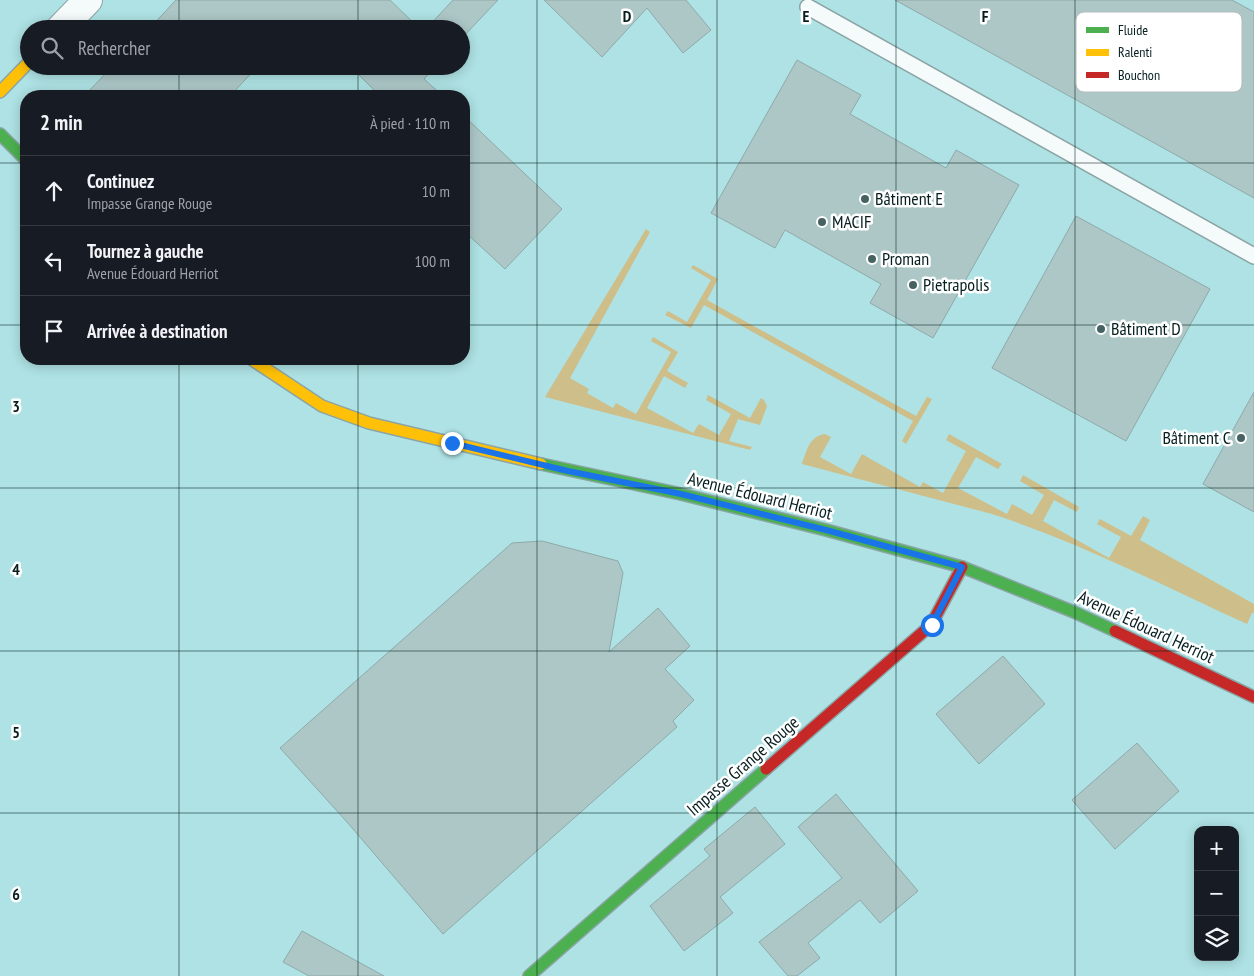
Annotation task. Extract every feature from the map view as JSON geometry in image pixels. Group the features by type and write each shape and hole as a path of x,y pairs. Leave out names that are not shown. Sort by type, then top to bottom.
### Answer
{"main road":[{"path":"0,92 20,71"},
{"path":"0,134 20,154"},
{"name":"Avenue Édouard Herriot","path":"260,365 322,406 369,423 568,471 681,494 826,530 962,567 1074,612 1254,698"},
{"name":"Impasse Grange Rouge","path":"529,976 932,625 962,567"}],"street":[{"path":"69,20 88,0"}],"lane":[{"path":"808,7 1254,256"}],"shaded area":[{"path":"0,0 1254,0 1254,976 0,976"},
{"path":"646,229 650,232 570,378 589,389 587,393 613,408 616,403 636,414 671,352 651,341 653,337 678,352 667,371 688,383 685,388 664,376 647,408 693,433 699,424 719,435 731,414 706,400 708,395 750,418 761,398 767,406 760,425 738,419 729,441 752,447 750,450 545,397"},
{"path":"693,265 718,279 707,300 916,416 927,397 932,399 906,444 902,441 913,421 704,305 691,328 665,315 668,311 687,322 711,280 691,268"},
{"path":"825,434 831,437 820,457 851,474 862,454 920,487 923,482 943,493 966,451 946,440 949,434 1002,464 998,469 976,457 958,488 1007,514 1012,504 1032,515 1044,495 1020,481 1023,475 1079,507 1077,512 1054,500 1043,521 1109,558 1121,537 1097,524 1100,519 1131,536 1143,516 1150,520 1140,540 1254,604 1254,613 1252,613 1247,624 1121,565 1025,525 992,514 802,464 812,441"}],"building":[{"path":"176,0 390,0 411,20 157,20"},
{"path":"453,0 498,0 470,30 470,20 434,20"},
{"path":"544,0 686,0 711,30 683,53 647,8 602,57"},
{"path":"895,0 1232,0 1254,12 1254,198"},
{"name":"Bâtiment E","path":"797,60 861,95 850,114 946,168 956,150 1019,185 933,338 870,303 881,284 785,230 775,248 711,213"},
{"path":"104,75 250,75 236,90 90,90"},
{"path":"359,75 428,75 424,79 436,90 374,90"},
{"path":"470,122 562,209 505,269 470,237"},
{"name":"Bâtiment D","path":"1076,216 1210,289 1126,441 992,368"},
{"name":"Bâtiment C","path":"1254,392 1254,512 1203,484"},
{"path":"542,541 618,561 623,573 609,652 658,608 690,646 665,669 694,700 673,721 677,727 443,934 347,822 280,748 512,543"},
{"path":"1003,656 1045,704 979,764 936,714"},
{"path":"1137,743 1179,791 1115,849 1072,800"},
{"path":"836,794 918,891 880,923 860,900 808,943 820,958 797,976 788,976 759,942 842,878 798,827"},
{"path":"755,807 785,844 720,897 733,913 684,951 650,906 710,856 704,849"},
{"path":"302,931 384,976 309,976 283,962"}],"traffic: fast":[{"path":"0,134 20,154"},
{"path":"541,464 681,494 826,530 962,567 1074,612 1115,631"},
{"path":"529,976 766,769"}],"traffic: slow":[{"path":"0,92 20,71"},
{"path":"260,365 322,406 369,423 541,464"}],"traffic: jam":[{"path":"766,769 931,625 962,567"},
{"path":"1115,631 1254,697"}],"place":[{"name":"Bâtiment E","path":"865,199"},
{"name":"MACIF","path":"822,222"},
{"name":"Proman","path":"872,259"},
{"name":"Pietrapolis","path":"913,285"},
{"name":"Bâtiment D","path":"1101,329"},
{"name":"Bâtiment C","path":"1241,438"}],"route":[{"path":"452,443 568,471 681,494 826,530 962,567 932,625"}]}
